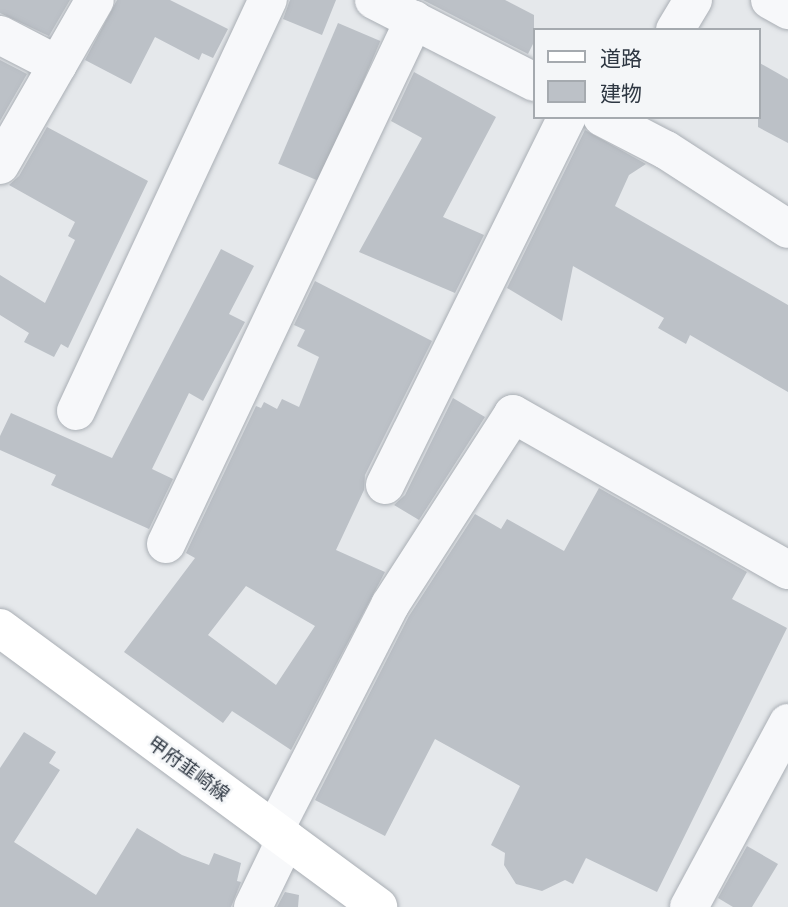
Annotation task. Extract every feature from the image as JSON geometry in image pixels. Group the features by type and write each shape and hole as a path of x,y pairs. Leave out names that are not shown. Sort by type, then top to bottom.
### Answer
{"main road":[{"name":"甲府韮崎線","path":"0,628 378,907"}],"street":[{"path":"0,165 95,0"},
{"path":"76,411 268,0"},
{"path":"374,0 429,16 532,81"},
{"path":"676,28 693,0"},
{"path":"770,0 788,10"},
{"path":"166,544 429,16"},
{"path":"0,35 58,65"},
{"path":"385,485 566,119"},
{"path":"608,119 653,135 788,229"},
{"path":"253,907 280,835 390,606 513,414 788,570"},
{"path":"690,907 788,723"}],"building":[{"path":"0,0 70,0 49,36 0,13"},
{"path":"117,0 170,0 228,29 213,58 202,53 199,60 155,37 131,84 85,60"},
{"path":"290,0 336,0 322,35 283,19"},
{"path":"423,0 505,0 534,15 532,46 528,54"},
{"path":"338,23 380,41 321,182 278,164"},
{"path":"0,60 27,74 0,121"},
{"path":"760,63 788,79 788,143 758,127"},
{"path":"414,72 496,117 443,217 484,235 455,293 359,252 422,138 391,121"},
{"path":"47,127 148,181 68,348 61,344 54,357 24,342 29,333 0,315 0,275 45,303 75,240 68,236 75,222 9,185 19,176"},
{"path":"585,130 646,164 629,175 615,206 788,305 788,392 690,335 686,344 658,328 664,318 573,266 562,321 507,288"},
{"path":"221,249 254,266 229,314 245,322 203,401 189,393 152,469 173,479 149,529 51,485 56,475 0,450 0,436 11,413 112,458"},
{"path":"315,281 432,341 365,475 364,490 336,550 385,572 291,750 232,711 223,723 124,652 195,558 186,553 256,406 261,408 264,402 277,409 282,399 299,407 319,357 297,346 305,330 294,325","holes":["246,586 315,626 276,685 208,635"]},
{"path":"453,398 485,417 419,520 394,505 405,495"},
{"path":"599,488 747,572 732,599 787,628 657,892 586,858 573,884 565,880 542,891 516,884 504,865 505,853 491,845 520,786 435,739 385,836 315,800 409,616 475,514 501,529 507,519 564,551"},
{"path":"24,732 56,752 49,763 60,770 14,842 96,895 137,828 182,855 209,865 214,853 241,863 237,881 241,882 231,907 0,907 0,768"},
{"path":"747,846 778,864 752,907 733,907 718,898"},
{"path":"285,892 299,895 298,907 277,907"}]}
